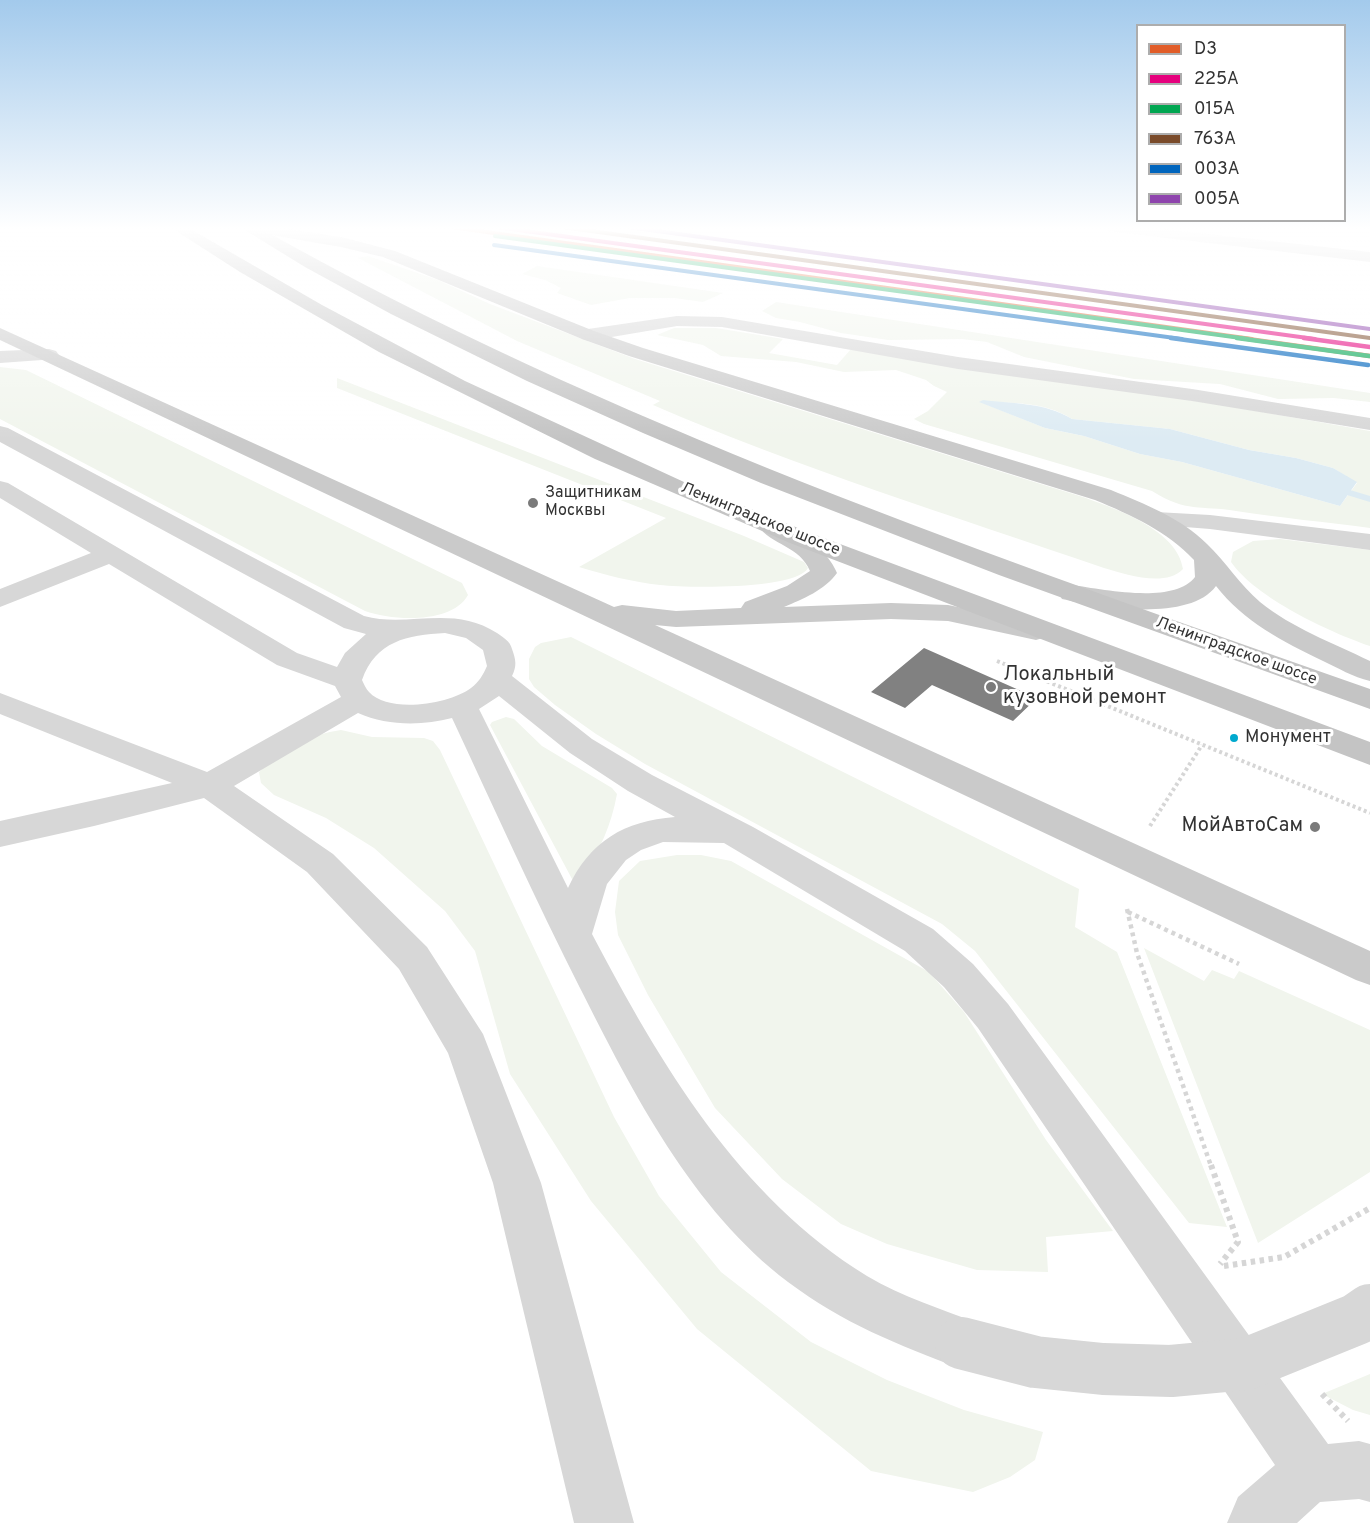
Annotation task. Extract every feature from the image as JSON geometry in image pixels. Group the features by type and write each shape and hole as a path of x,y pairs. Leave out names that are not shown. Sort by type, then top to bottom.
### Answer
{"highway":[{"name":"Ленинградское шоссе","path":"296,298 495,403 618,461 769,526 1370,754"},
{"name":"Ленинградское шоссе","path":"375,298 418,321 673,438 862,515 1072,593 1370,699"}],"main road":[{"path":"497,298 636,352 1058,479 1103,495 1156,519 1182,536 1207,558 1228,586 1261,616 1370,672"},
{"path":"2,335 1370,969"},
{"path":"713,619 765,606 797,592 824,573 821,561 800,544 769,526"},
{"path":"1072,593 1130,602 1172,600 1194,592 1208,581 1210,569 1207,558"},
{"path":"596,610 676,619 891,611 948,613 995,621 1069,640"}],"street":[{"path":"588,335 677,321 722,322 958,363 1192,395 1370,424"},
{"path":"0,357 48,355"},
{"path":"0,433 354,622 375,628 445,626 476,632 497,646 502,666 490,688 462,706 424,715 386,713 353,690 287,659 0,488"},
{"path":"1156,519 1210,522 1370,542"},
{"path":"1207,558 1212,547 1228,538 1253,532 1285,532"},
{"path":"0,598 111,554"},
{"path":"353,690 355,659 377,640 410,628"},
{"path":"496,678 582,746 640,783 740,836 918,940 946,961 969,985 1000,1026 1315,1474"},
{"path":"0,834 94,814 209,785 353,690"},
{"path":"0,703 209,785 320,863 413,958 468,1047 517,1183 604,1523"},
{"path":"462,706 572,934 648,1077 680,1128 719,1178 759,1222 804,1262 849,1294 961,1343 1035,1362 1103,1369 1171,1371 1246,1364 1357,1319 1370,1310"},
{"path":"572,934 591,880 601,863 622,845 641,834 667,828 688,827 740,836"},
{"path":"1257,1523 1259,1518 1302,1480 1315,1474 1359,1470 1365,1450"}],"path":[{"path":"997,661 1370,813"},
{"path":"1149,826 1202,745"},
{"path":"1239,964 1127,910 1137,953 1238,1242 1218,1267 1284,1257 1370,1209"},
{"path":"1322,1394 1348,1421 1365,1450"}],"shaded area":[{"path":"435,298 477,298 635,359 1111,507 1143,522 1170,543 1179,555 1183,569 1175,575 1156,579 1113,571 877,491 708,428 653,405 660,401 517,341"},
{"path":"571,298 630,298 591,305"},
{"path":"675,298 712,298 703,302"},
{"path":"776,302 1370,393 1370,402 1334,398 1278,399 1220,384 1134,379 1024,357 987,342 962,339 888,340 841,333 776,318 762,311"},
{"path":"674,328 716,328 783,339 769,353 837,365 851,349 1222,405 1370,431 1370,528 1175,503 1152,491 924,424 914,419 928,411 947,392 926,380 896,370 844,372 796,362 721,356 703,345 657,335","holes":["980,402 1039,406 1072,419 1170,429 1249,450 1296,458 1333,468 1357,483 1340,506 1182,462 1140,454 1084,436 1045,428"]},
{"path":"0,367 26,370 462,583 468,595 449,611 421,618 391,617 365,611 0,419"},
{"path":"337,378 744,536 804,562 808,568 799,575 763,584 692,587 639,582 579,567 666,518 337,388"},
{"path":"983,400 1051,409 1072,419 1170,429 1249,450 1296,458 1333,468 1357,482 1340,506 1182,462 1140,454 1084,436 1045,428 979,402"},
{"path":"1280,539 1370,550 1370,646 1315,623 1275,601 1242,575 1231,562 1233,552 1253,541"},
{"path":"571,637 1079,889 1075,927 1117,952 1227,1227 1189,1223 975,951 942,924 645,764 596,734 534,687 529,679 529,659 535,647 541,643"},
{"path":"506,717 514,719 542,746 612,788 617,794 612,817 604,837 582,877 572,879 490,725"},
{"path":"341,730 372,737 424,738 433,741 440,750 614,1117 659,1196 721,1272 811,1342 887,1380 964,1410 1043,1432 1035,1460 1010,1477 973,1492 871,1471 697,1329 591,1201 510,1074 475,951 445,911 374,848 326,818 274,795 261,783 259,772 287,750 308,739"},
{"path":"677,855 701,855 731,861 929,972 964,1012 1046,1140 1113,1231 1046,1237 1048,1272 977,1270 887,1244 841,1224 782,1179 715,1108 648,995 618,935 615,912 619,881 640,861"},
{"path":"1144,948 1204,981 1212,970 1234,979 1239,971 1370,1030 1370,1172 1258,1243"},
{"path":"1370,1374 1370,1415 1353,1410 1322,1394"}],"building":[{"path":"924,648 1037,698 1013,721 932,685 905,708 871,692"}],"waterway":[{"path":"1350,493 1370,499"}],"transit line":[{"name":"003А","path":"881,298 1368,365"},
{"name":"015А","path":"947,298 1369,356"},
{"name":"D3","path":"957,298 1370,356"},
{"name":"225А","path":"1014,298 1370,347"},
{"name":"763А","path":"1079,298 1370,338"},
{"name":"005А","path":"1145,298 1370,329"}],"place":[{"name":"Защитникам Москвы","path":"533,503"},
{"name":"Локальный кузовной ремонт","path":"991,687"},
{"name":"Монумент","path":"1234,738"},
{"name":"МойАвтоСам","path":"1315,827"}]}
